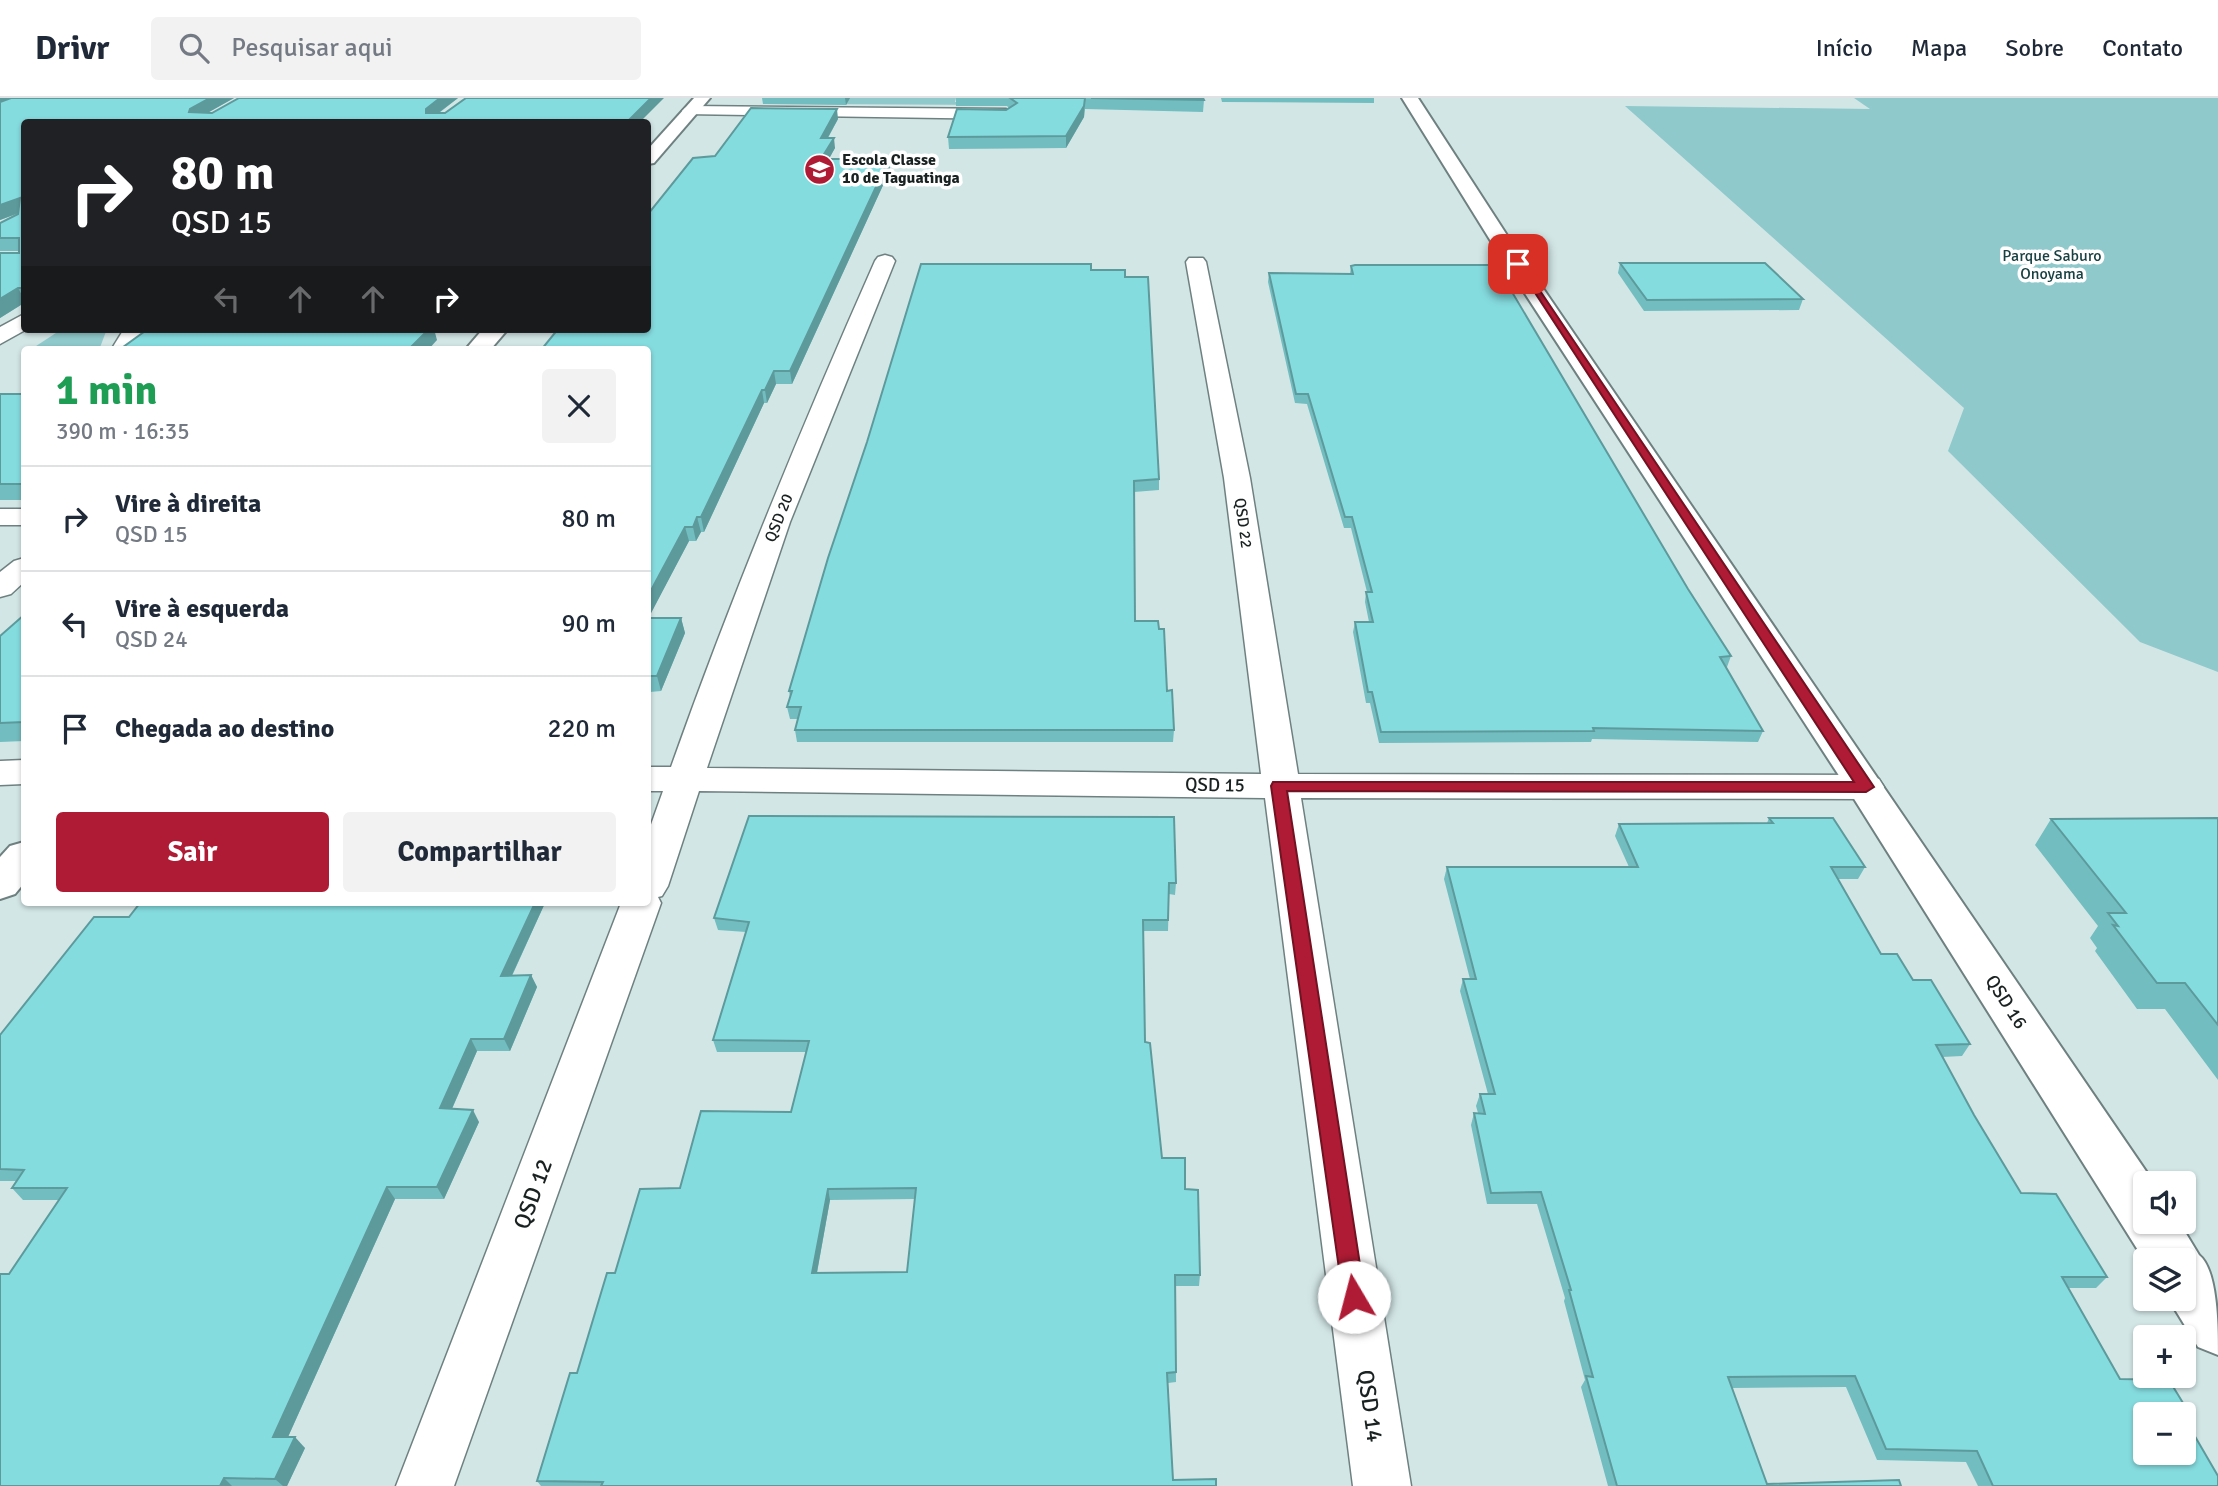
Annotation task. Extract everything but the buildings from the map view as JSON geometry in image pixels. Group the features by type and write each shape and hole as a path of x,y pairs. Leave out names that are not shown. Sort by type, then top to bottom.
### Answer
{"street":[{"path":"651,156 702,98"},
{"name":"QSD 16","path":"1410,98 2133,1196"},
{"path":"690,111 1007,114"},
{"name":"QSD 20","path":"687,780 743,610 885,261"},
{"name":"QSD 22","path":"1196,262 1237,478 1279,786"},
{"path":"0,316 21,318"},
{"path":"0,337 21,320"},
{"path":"481,346 492,333"},
{"path":"0,517 21,517"},
{"path":"0,589 21,570"},
{"path":"0,773 21,772"},
{"name":"QSD 15","path":"651,779 1279,786 1866,787"},
{"path":"651,878 687,780"},
{"name":"QSD 14","path":"1279,786 1382,1486"},
{"path":"0,884 21,860"},
{"name":"QSD 12","path":"425,1486 640,906"},
{"path":"2196,1294 2218,1328"}],"green space":[{"path":"811,98 956,98 955,102 997,103 806,104"},
{"name":"Parque Saburo Onoyama","path":"1854,98 2218,98 2218,672 2140,642 1948,451 1964,408 1625,106 1870,109"},
{"path":"56,333 105,333 101,346 36,346"}],"place":[{"name":"Escola Classe 10 de Taguatinga","path":"819,169"}],"route":[{"path":"1354,1297 1279,786 1866,787 1518,264"}]}
